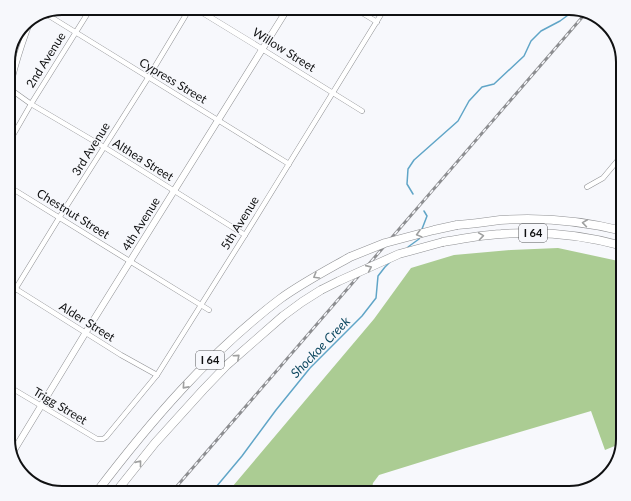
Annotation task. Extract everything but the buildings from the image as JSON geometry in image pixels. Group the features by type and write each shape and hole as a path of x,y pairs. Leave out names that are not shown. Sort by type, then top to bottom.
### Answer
{"highway":[{"name":"I 64","path":"102,486 150,425 198,373 241,331 281,299 350,256 384,243 434,230 457,225 501,220 570,221 616,229"},
{"name":"I 64","path":"121,486 155,443 227,365 283,316 321,290 339,281 399,254 443,242 490,235 530,233 559,234 616,244"}],"main road":[{"name":"4th Avenue","path":"16,447 284,15"}],"street":[{"name":"2nd Avenue","path":"15,132 87,15"},
{"name":"3rd Avenue","path":"16,288 186,15"},
{"name":"Willow Street","path":"206,15 362,111"},
{"path":"366,15 377,22"},
{"name":"5th Avenue","path":"100,440 106,437 157,375 381,15"},
{"name":"Cypress Street","path":"51,17 289,164"},
{"path":"15,64 26,32"},
{"name":"Althea Street","path":"15,93 31,104 104,147 245,235"},
{"path":"588,187 602,178 616,162"},
{"name":"Chestnut Street","path":"15,190 208,310"},
{"name":"Alder Street","path":"16,288 121,355 157,375"},
{"name":"Trigg Street","path":"15,390 97,440 100,440"}],"green space":[{"path":"558,248 616,260 616,446 605,450 591,411 379,475 372,486 233,486 374,319 411,268 454,255"}],"waterway":[{"name":"Shockoe Creek","path":"413,194 407,184 408,169 414,160 458,121 469,101 482,87 494,84 524,56 531,41 541,31 568,15"},
{"name":"Shockoe Creek","path":"422,229 427,216 424,211"},
{"name":"Shockoe Creek","path":"408,247 419,239 420,236"},
{"name":"Shockoe Creek","path":"217,486 310,368 362,316 376,298 378,276 391,261"}],"railway":[{"path":"177,486 583,17"}]}
